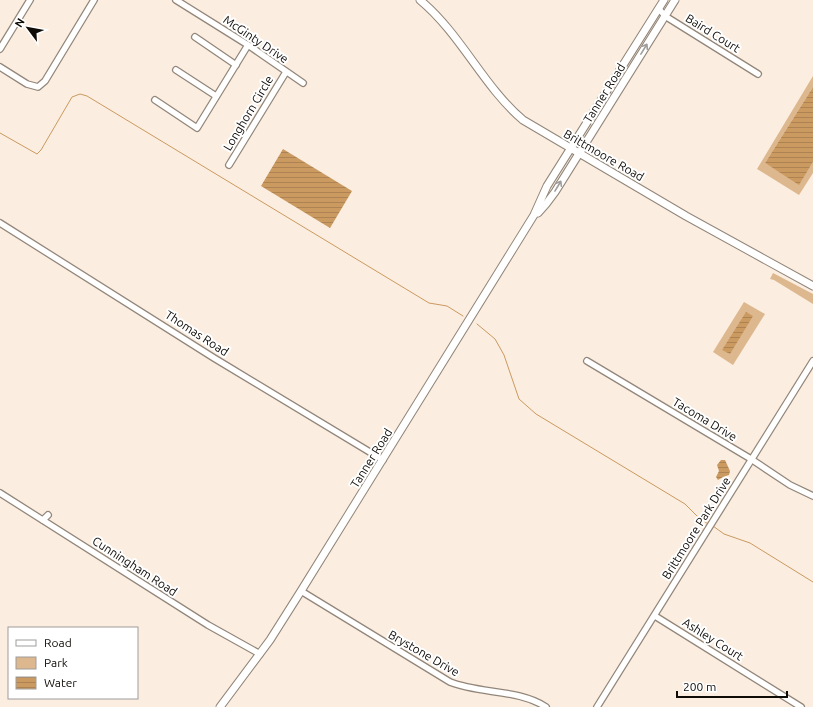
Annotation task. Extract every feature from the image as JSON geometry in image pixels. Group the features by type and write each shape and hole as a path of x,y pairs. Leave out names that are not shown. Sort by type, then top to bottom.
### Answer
{"main road":[{"name":"Brittmoore Road","path":"420,0 431,9 492,88 512,110 527,122 578,154 686,216 813,286"},
{"name":"Tanner Road","path":"220,707 260,654 301,591 534,215 547,186 664,0"},
{"name":"Tanner Road","path":"534,215 546,204 675,0"}],"street":[{"path":"0,49 30,0"},
{"path":"0,67 27,84 38,86 45,81 94,0"},
{"name":"McGinty Drive","path":"176,0 248,45 303,83"},
{"name":"Baird Court","path":"658,9 665,16 758,74"},
{"path":"195,37 236,65"},
{"path":"154,100 197,128 248,45"},
{"path":"176,70 216,96"},
{"name":"Longhorn Circle","path":"229,165 286,72"},
{"name":"Thomas Road","path":"0,223 214,358 383,460"},
{"name":"Tacoma Drive","path":"587,361 752,460 790,485 813,496"},
{"name":"Brittmoore Park Drive","path":"597,707 813,362"},
{"name":"Cunningham Road","path":"0,493 208,625 260,654"},
{"path":"43,520 48,515"},
{"name":"Brystone Drive","path":"301,591 450,682 475,690 525,698 546,707"},
{"name":"Ashley Court","path":"655,616 801,707"}],"green space":[{"path":"813,76 813,87 765,163 799,184 813,162 813,173 799,195 757,169"},
{"path":"773,273 813,294 813,304 770,279"},
{"path":"744,302 765,314 733,365 713,352"}],"water":[{"path":"813,87 813,162 799,185 765,163"},
{"path":"283,149 352,191 330,228 261,186"},
{"path":"746,312 753,316 730,354 722,350"},
{"path":"721,460 725,460 730,471 729,475 718,480 716,477 719,471 717,465"}],"waterway":[{"path":"0,133 37,154 41,150 72,97 80,94 87,96 429,303 447,306 463,316"},
{"path":"477,324 495,339 504,355 519,399 536,414 685,504 708,524"},
{"path":"713,526 724,534 750,543 813,582"}]}
